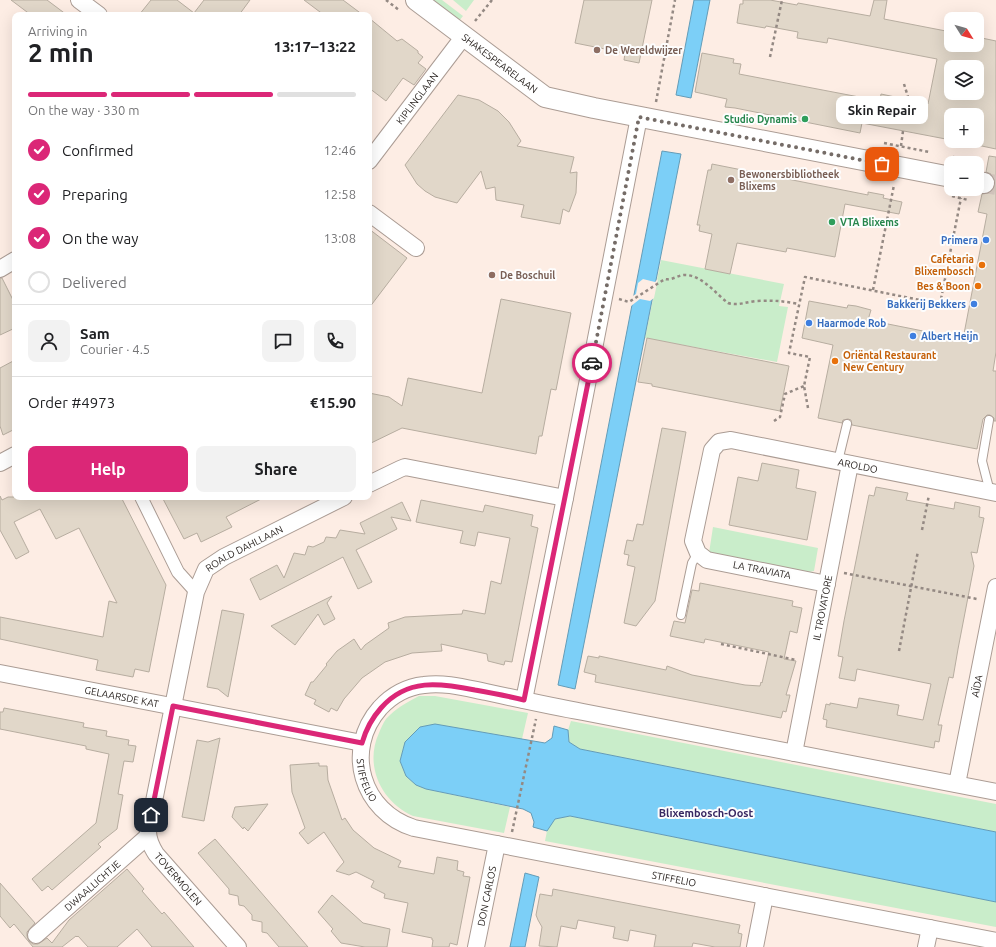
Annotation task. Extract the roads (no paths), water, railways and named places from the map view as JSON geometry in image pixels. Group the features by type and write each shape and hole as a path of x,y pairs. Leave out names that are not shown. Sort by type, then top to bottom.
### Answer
{"street":[{"path":"79,0 95,12"},
{"name":"SHAKESPEARELAAN","path":"416,0 469,25 544,97 639,117 944,176"},
{"name":"KIPLINGLAAN","path":"372,157 469,25"},
{"path":"524,700 639,117"},
{"path":"372,215 416,248"},
{"path":"0,268 12,262"},
{"name":"AROLDO","path":"698,553 693,541 712,450 719,442 730,440 993,492"},
{"path":"0,463 12,457"},
{"name":"IL TROVATORE","path":"794,752 828,577 844,462"},
{"path":"372,483 405,467 565,498"},
{"path":"142,500 178,572 196,592"},
{"name":"ROALD DAHLLAAN","path":"173,706 196,592 206,569 224,557 338,500"},
{"name":"LA TRAVIATA","path":"698,553 707,560 828,577"},
{"name":"AÏDA","path":"957,784 994,602"},
{"name":"GELAARSDE KAT","path":"0,673 362,743"},
{"name":"STIFFELIO","path":"996,792 459,687 435,684 416,686 393,696 384,704 371,720 362,743 361,761 368,788 378,805 395,819 414,828 996,941"},
{"path":"148,836 173,706"},
{"name":"DWAALLICHTJE","path":"36,935 148,836"},
{"name":"TOVERMOLEN","path":"148,836 150,845 156,854 238,947"},
{"name":"DON CARLOS","path":"476,947 497,844"},
{"path":"756,947 765,896"},
{"path":"926,947 930,928"}],"lane":[{"path":"989,420 982,461 993,492"},
{"path":"844,462 847,424"},
{"path":"681,615 692,563 698,553"}],"water":[{"path":"694,0 710,0 691,98 676,95"},
{"path":"662,151 681,154 575,689 558,685"},
{"path":"435,724 545,743 552,738 554,726 568,730 569,742 580,749 996,832 996,902 570,816 555,819 547,831 533,827 534,822 531,813 523,809 426,789 416,785 406,776 400,761 405,742 420,727"},
{"path":"525,873 539,877 525,947 510,947"}],"tunnel":[{"path":"984,183 996,185"}],"place":[{"name":"De Wereldwijzer","path":"597,50"},
{"name":"Studio Dynamis","path":"805,119"},
{"name":"Skin Repair","path":"882,164"},
{"name":"Bewonersbibliotheek Blixems","path":"731,180"},
{"name":"VTA Blixems","path":"832,222"},
{"name":"Primera","path":"986,240"},
{"name":"Cafetaria Blixembosch","path":"982,265"},
{"name":"De Boschuil","path":"492,275"},
{"name":"Bes & Boon","path":"978,286"},
{"name":"Bakkerij Bekkers","path":"974,304"},
{"name":"Haarmode Rob","path":"809,323"},
{"name":"Albert Heijn","path":"913,336"},
{"name":"Oriëntal Restaurant New Century","path":"835,361"}],"district":[{"name":"Blixembosch-Oost","path":"706,813"}]}
